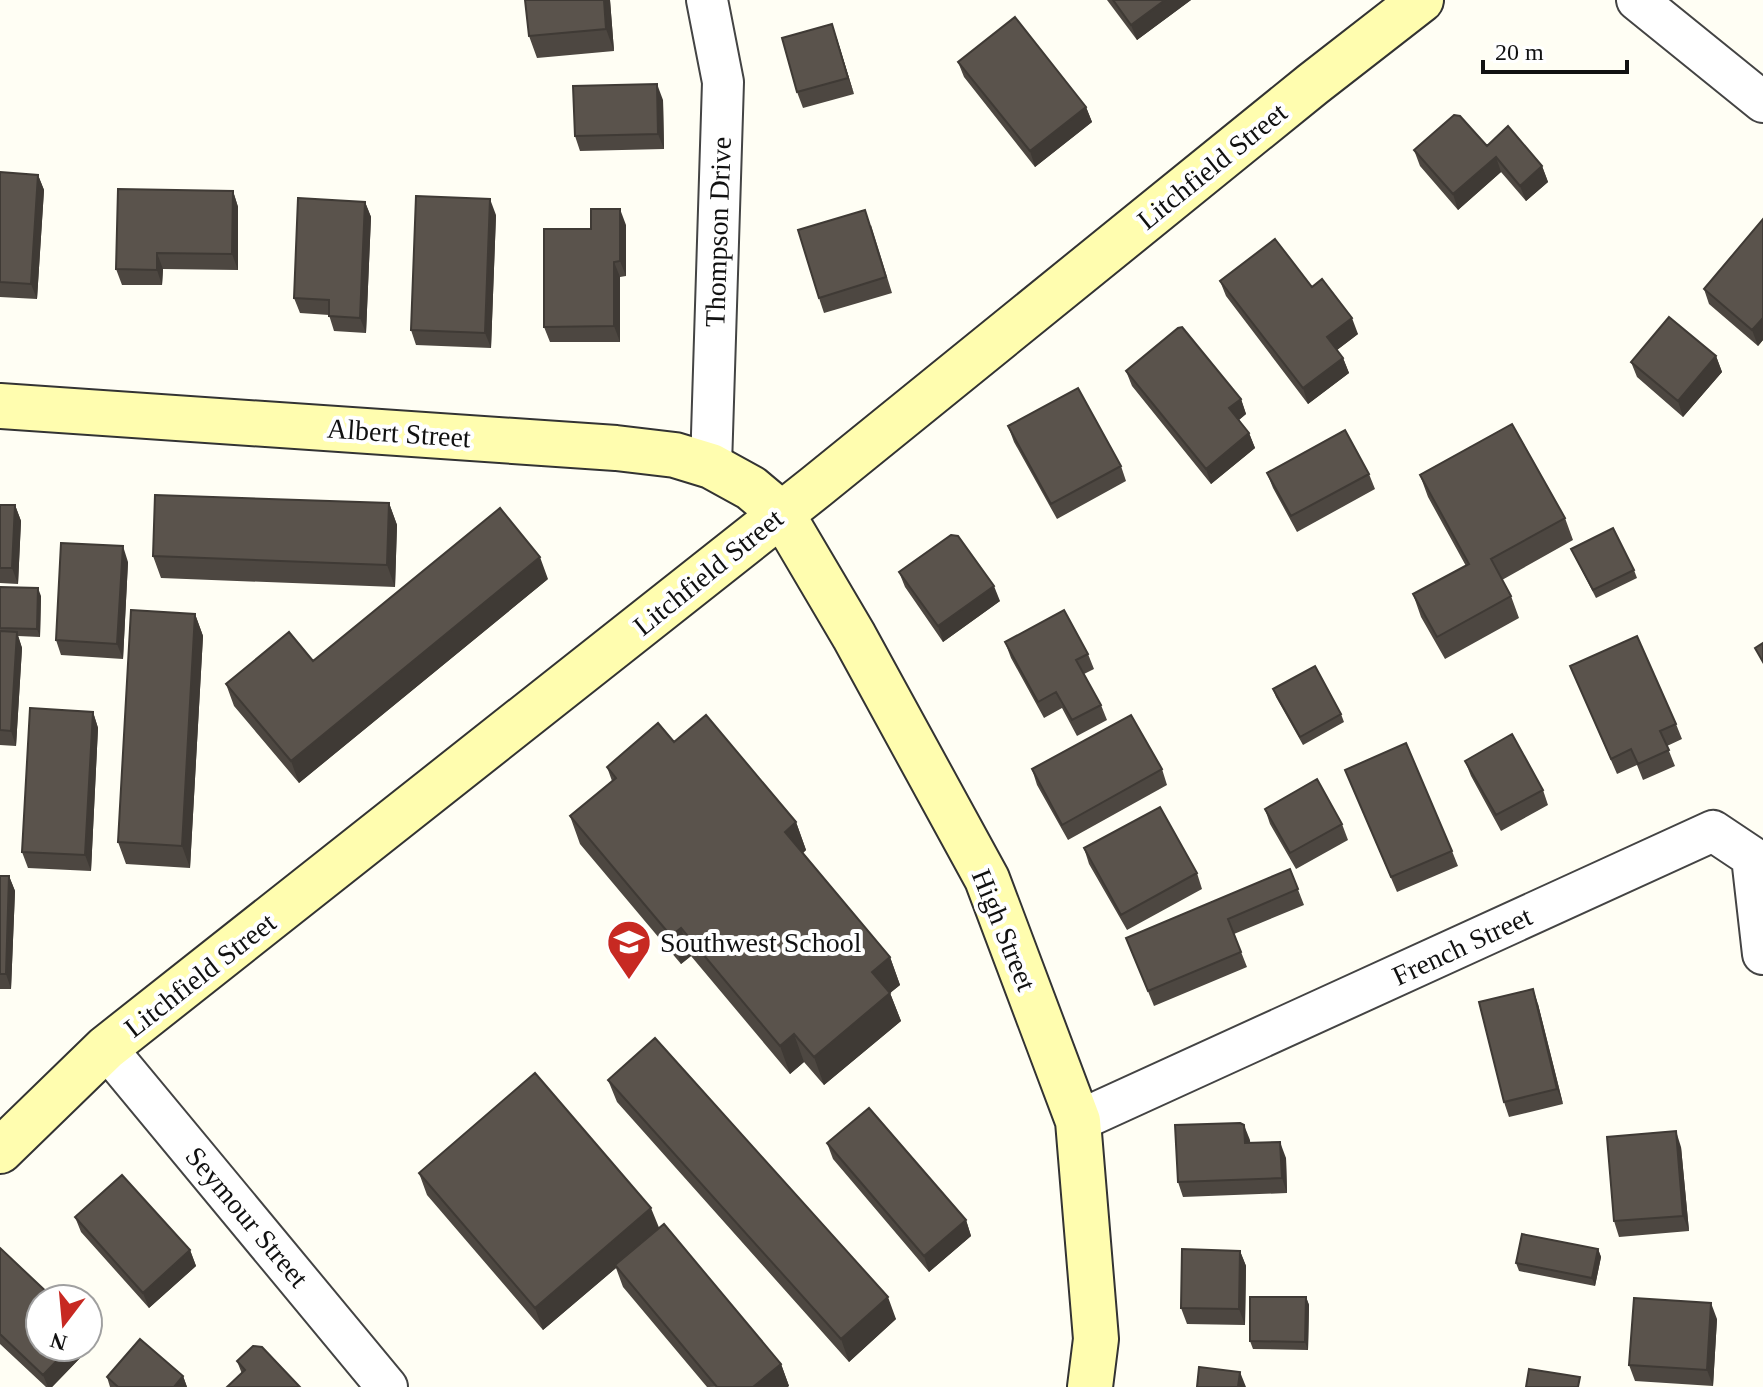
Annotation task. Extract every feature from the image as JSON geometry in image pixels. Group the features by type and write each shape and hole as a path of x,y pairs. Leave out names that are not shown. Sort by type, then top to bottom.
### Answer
{"street":[{"name":"Thompson Drive","path":"707,0 723,82 711,466"},
{"name":"Litchfield Street","path":"0,1151 106,1048 782,514 1421,0"},
{"path":"1637,0 1763,102"},
{"name":"Albert Street","path":"0,406 616,448 675,455 711,466 751,488 782,514"},
{"name":"High Street","path":"782,514 854,636 987,879 1078,1121 1096,1339 1090,1387"},
{"name":"French Street","path":"1078,1121 1713,831 1752,857 1763,954"},
{"name":"Seymour Street","path":"106,1048 387,1387"}],"building":[{"path":"525,0 604,0 606,29 529,36"},
{"path":"1113,0 1165,0 1131,25"},
{"path":"1015,17 1086,107 1030,151 958,62"},
{"path":"832,24 848,78 797,92 782,38"},
{"path":"657,84 658,134 575,136 573,86"},
{"path":"1454,115 1460,116 1487,146 1508,126 1542,166 1520,186 1496,157 1453,194 1414,150"},
{"path":"0,172 38,175 31,284 0,282"},
{"path":"118,189 233,191 232,254 157,253 157,270 116,269"},
{"path":"416,196 490,199 485,333 411,330"},
{"path":"298,198 365,202 360,318 329,316 329,300 294,298"},
{"path":"591,209 620,209 620,261 614,262 614,326 544,327 544,229 591,229"},
{"path":"865,210 886,277 819,298 798,230"},
{"path":"1763,219 1763,318 1752,330 1704,289"},
{"path":"1275,239 1312,287 1322,279 1352,318 1327,337 1343,358 1303,388 1220,281"},
{"path":"1669,317 1716,356 1678,401 1631,362"},
{"path":"1182,327 1241,399 1229,408 1249,433 1206,469 1126,371"},
{"path":"1078,388 1121,466 1051,504 1008,426"},
{"path":"1512,424 1565,518 1491,559 1511,596 1437,637 1413,594 1469,564 1420,475"},
{"path":"1345,430 1369,474 1291,516 1267,473"},
{"path":"155,495 389,503 387,565 153,556"},
{"path":"0,505 15,505 12,568 0,568"},
{"path":"500,508 540,557 291,761 226,684 289,632 313,661"},
{"path":"1613,528 1634,570 1593,590 1571,549"},
{"path":"951,535 958,536 994,586 938,626 899,572"},
{"path":"61,543 123,546 117,644 56,640"},
{"path":"0,587 38,588 37,629 0,628"},
{"path":"131,610 195,614 182,846 118,842"},
{"path":"1064,610 1088,654 1076,660 1101,705 1072,720 1056,692 1038,702 1005,642"},
{"path":"0,631 17,632 11,731 0,730"},
{"path":"1637,636 1676,724 1660,731 1669,750 1638,764 1631,749 1611,759 1570,666"},
{"path":"1763,643 1763,662 1755,648"},
{"path":"1315,666 1341,714 1300,737 1273,689"},
{"path":"30,708 93,712 85,855 22,852"},
{"path":"706,715 796,822 785,832 890,957 872,972 890,993 814,1057 794,1034 780,1046 681,928 671,936 570,816 616,778 607,767 658,723 674,742"},
{"path":"1131,715 1162,769 1062,825 1032,769"},
{"path":"1512,734 1543,790 1496,815 1465,761"},
{"path":"1406,743 1452,851 1391,877 1345,770"},
{"path":"1317,779 1342,824 1290,853 1265,809"},
{"path":"1160,807 1197,873 1121,915 1084,848"},
{"path":"1290,869 1298,889 1228,919 1241,952 1148,991 1126,938"},
{"path":"0,876 9,876 6,974 0,974"},
{"path":"1533,989 1557,1089 1504,1102 1479,1002"},
{"path":"655,1038 888,1297 841,1339 608,1080"},
{"path":"535,1073 651,1208 535,1308 419,1173"},
{"path":"869,1108 966,1220 924,1256 827,1143"},
{"path":"1175,1125 1244,1125 1245,1143 1280,1142 1282,1178 1178,1182"},
{"path":"1676,1131 1683,1216 1614,1221 1607,1137"},
{"path":"122,1175 190,1250 143,1293 75,1217"},
{"path":"664,1224 781,1364 753,1387 717,1387 615,1265"},
{"path":"1522,1234 1598,1249 1592,1278 1516,1263"},
{"path":"0,1248 37,1283 24,1283 24,1357 0,1334"},
{"path":"1182,1249 1240,1251 1239,1309 1181,1308"},
{"path":"1250,1297 1306,1297 1305,1342 1250,1341"},
{"path":"1634,1298 1711,1303 1707,1370 1629,1365"},
{"path":"140,1339 183,1376 174,1387 118,1387 107,1377"},
{"path":"253,1346 262,1347 300,1387 227,1387 245,1370 237,1361"},
{"path":"30,1363 55,1363 43,1375"},
{"path":"1199,1367 1240,1372 1238,1387 1197,1387"},
{"path":"1529,1369 1580,1377 1578,1387 1526,1387"}],"place":[{"name":"Southwest School","path":"629,981"}]}
